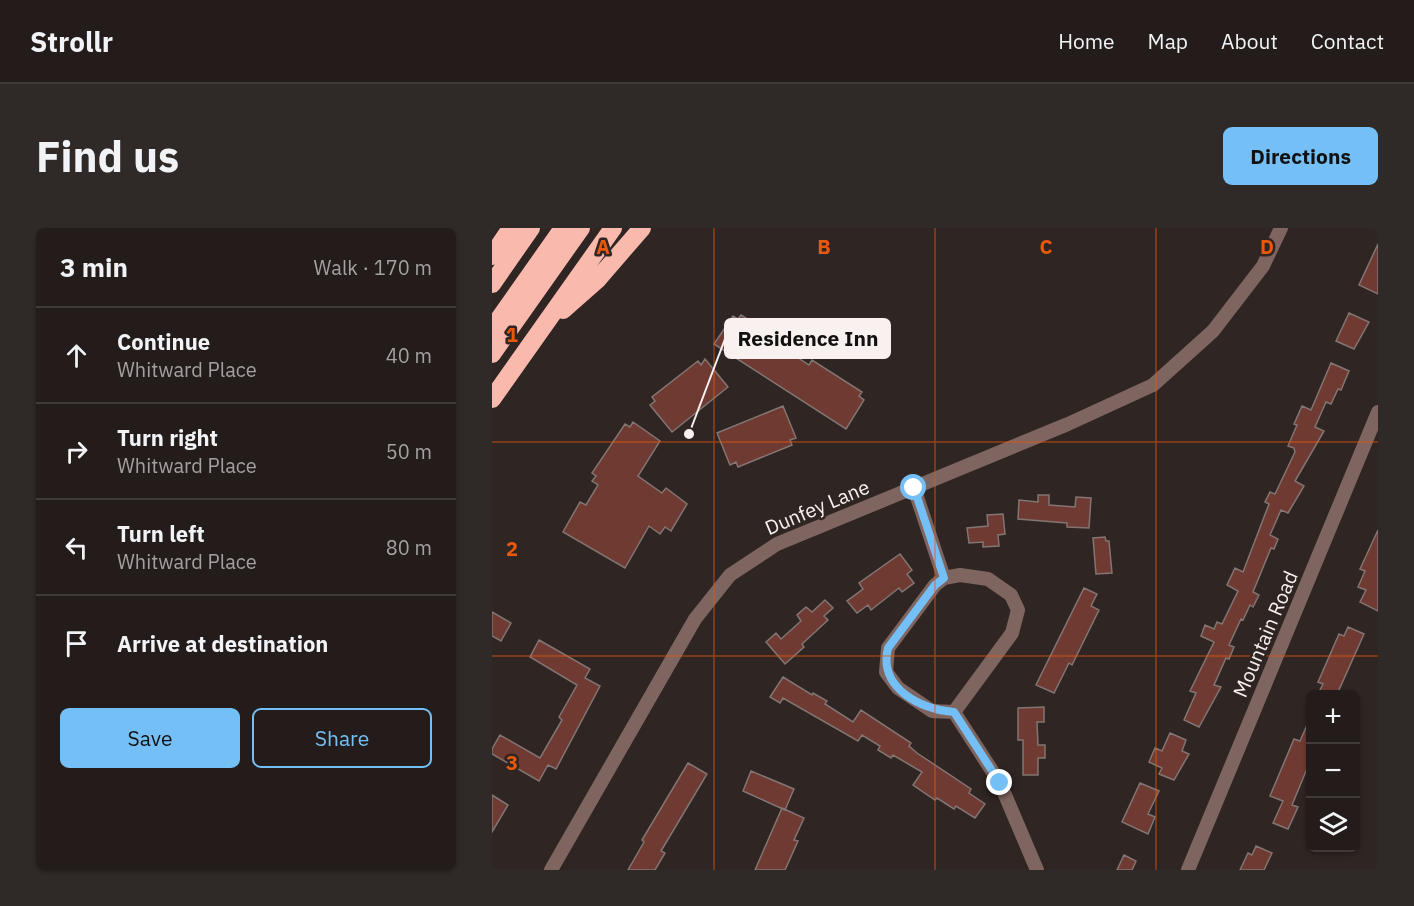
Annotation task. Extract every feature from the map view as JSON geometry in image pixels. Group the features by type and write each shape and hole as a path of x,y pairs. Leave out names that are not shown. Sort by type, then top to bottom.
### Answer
{"highway":[{"path":"492,256 512,228"},
{"path":"492,284 531,228"},
{"path":"492,329 563,228"},
{"path":"492,354 581,228"},
{"path":"492,399 613,228"},
{"path":"547,321 590,286 642,228"}],"street":[{"name":"Dunfey Lane","path":"551,870 695,619 730,575 777,544 1068,424 1153,384 1213,332 1263,266 1281,228"},
{"name":"Mountain Road","path":"1188,870 1378,412"},
{"path":"914,488 944,578"},
{"path":"960,574 988,579 1011,595 1018,610 1012,633 954,712 932,711 898,688 886,672 885,659 888,648 935,585 944,578 960,574"},
{"path":"954,712 1000,783 1037,870"}],"building":[{"path":"1378,244 1378,294 1359,285"},
{"path":"1349,313 1369,322 1354,349 1336,341"},
{"path":"741,315 790,347 788,351 809,365 812,360 862,392 859,396 864,400 846,429 714,344 733,316 738,319"},
{"path":"705,359 728,387 672,432 650,405 655,401 652,397 698,361 701,365"},
{"path":"1331,363 1349,371 1341,390 1338,389 1331,404 1326,402 1315,427 1324,431 1295,481 1304,486 1288,513 1281,510 1270,535 1278,539 1274,549 1271,548 1253,592 1259,595 1253,607 1250,605 1243,620 1241,619 1229,645 1234,647 1229,659 1226,658 1214,685 1221,687 1199,727 1184,720 1196,693 1190,691 1214,642 1201,636 1205,625 1214,629 1217,622 1222,624 1238,591 1227,585 1235,568 1243,572 1269,504 1265,502 1270,492 1275,494 1295,452 1294,448 1288,446 1297,425 1294,424 1302,406 1311,410"},
{"path":"783,406 796,438 790,440 792,445 738,467 736,462 730,465 717,433"},
{"path":"633,422 660,441 638,476 662,493 666,488 687,504 671,531 665,527 660,534 649,526 625,568 563,532 580,502 586,505 598,485 592,481 596,476 592,473 625,424 630,427"},
{"path":"1038,495 1049,495 1049,505 1075,507 1076,497 1091,498 1089,528 1067,527 1067,523 1018,519 1019,500 1038,502"},
{"path":"1003,514 1005,534 998,535 999,546 983,547 983,542 969,543 967,528 988,526 987,515"},
{"path":"1378,530 1378,611 1360,602 1366,590 1358,587 1365,571 1360,569"},
{"path":"1105,537 1106,541 1109,541 1112,573 1096,574 1093,538"},
{"path":"900,554 912,570 907,574 914,583 902,592 899,588 871,610 868,605 857,613 847,601 863,589 859,583"},
{"path":"1084,588 1097,594 1091,606 1099,610 1072,665 1069,663 1054,693 1036,685"},
{"path":"825,600 833,608 824,616 828,620 802,644 804,647 785,664 766,642 776,633 781,639 801,621 797,615 806,607 812,612"},
{"path":"492,612 511,623 501,641 492,636"},
{"path":"1348,627 1364,634 1339,690 1320,690 1323,684 1318,682 1339,634 1344,636"},
{"path":"539,640 590,669 585,678 600,686 556,769 548,765 539,781 492,754 492,749 500,735 540,758 562,720 559,717 577,685 530,657"},
{"path":"783,677 812,695 813,693 827,701 825,704 853,722 861,710 911,743 909,746 917,753 971,789 969,793 985,804 975,818 956,806 954,809 937,798 935,800 913,785 922,772 893,755 891,758 878,750 880,746 862,735 858,741 783,698 780,703 770,697"},
{"path":"1044,707 1044,722 1037,722 1038,745 1045,745 1045,758 1038,758 1038,775 1023,775 1023,740 1018,740 1018,708"},
{"path":"1306,727 1306,771 1292,805 1298,807 1288,829 1273,823 1283,801 1270,796 1294,739 1300,741"},
{"path":"1170,733 1186,740 1182,751 1189,754 1174,780 1159,774 1162,768 1149,762 1155,748 1162,751"},
{"path":"688,763 707,774 661,851 665,853 655,870 628,870 644,842 642,840"},
{"path":"751,771 794,789 785,810 743,791"},
{"path":"1140,783 1159,791 1148,814 1155,817 1148,834 1122,822"},
{"path":"492,795 508,805 492,832"},
{"path":"782,808 804,818 794,840 798,841 785,870 755,870"},
{"path":"1256,846 1272,853 1264,870 1240,870 1248,853 1252,855"},
{"path":"1124,855 1136,861 1132,870 1117,870"}],"place":[{"name":"Residence Inn","path":"689,434"}],"route":[{"path":"914,488 944,578 935,585 888,648 885,659 886,672 898,688 932,711 954,712 1000,783"}]}
